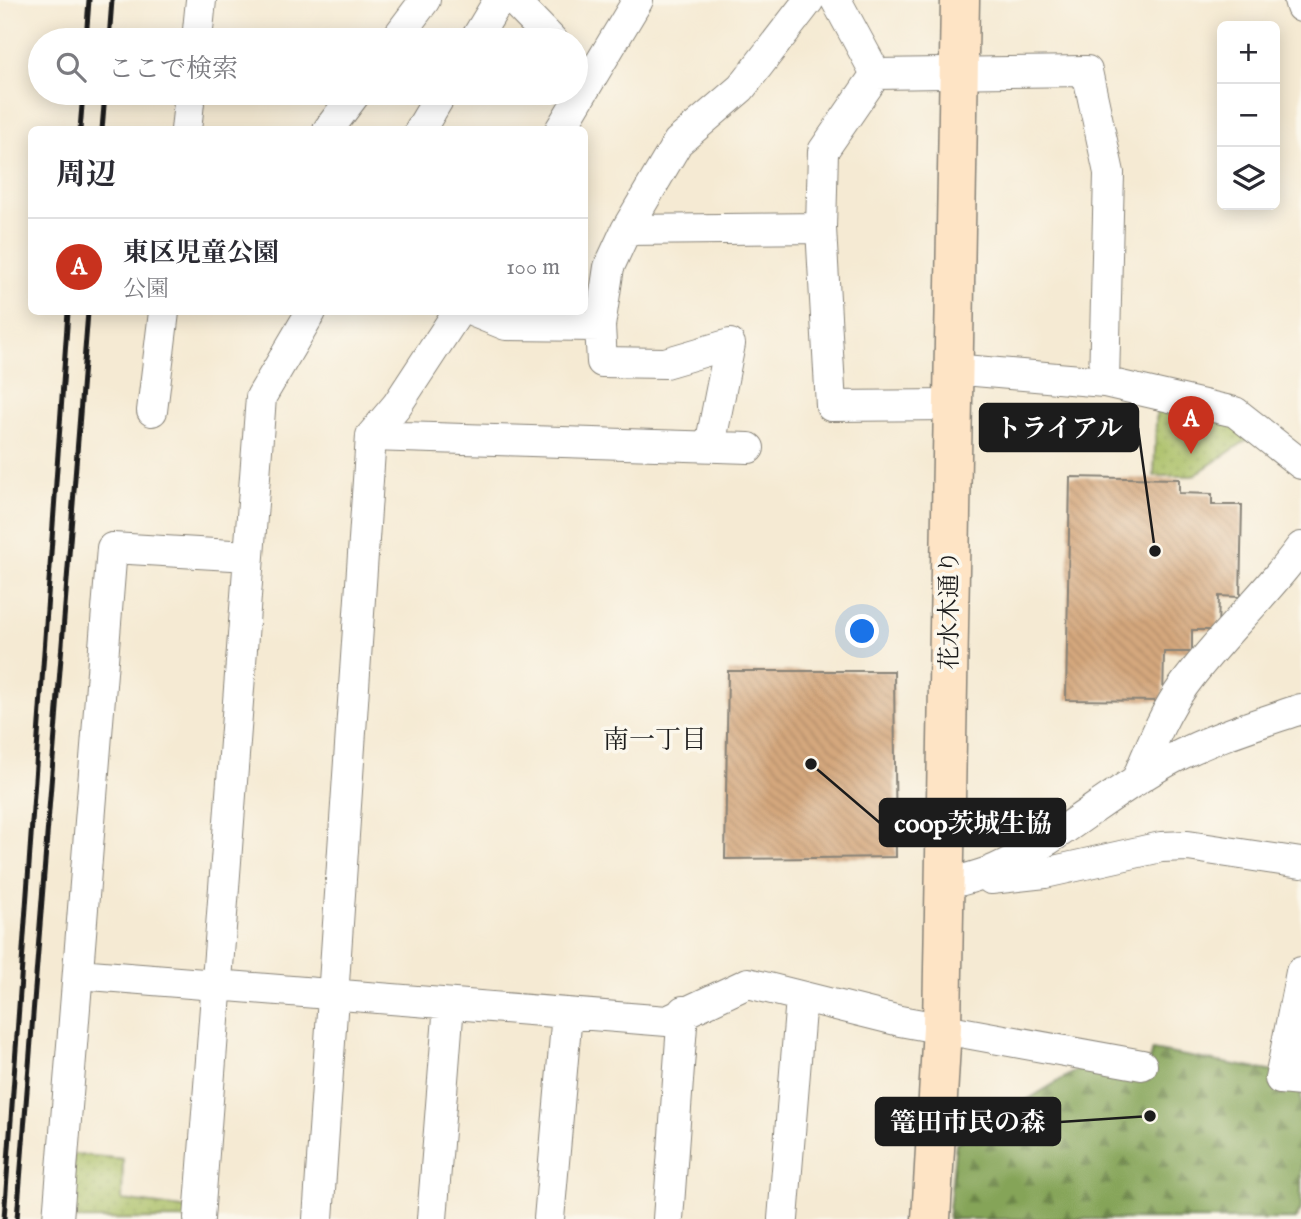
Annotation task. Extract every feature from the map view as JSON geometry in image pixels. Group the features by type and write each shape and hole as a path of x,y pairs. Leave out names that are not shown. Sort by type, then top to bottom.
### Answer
{"street":[{"path":"198,28 201,0"},
{"path":"404,28 425,0"},
{"path":"482,28 499,0"},
{"path":"513,0 540,28"},
{"path":"588,63 638,0"},
{"path":"710,446 730,344 665,363 602,362 600,326 609,267 626,230 678,142 741,88 809,0"},
{"path":"835,0 876,74"},
{"name":"花水木通り","path":"931,1219 942,1027 960,0"},
{"path":"1300,0 1301,8"},
{"path":"876,74 1087,71 1109,173 1104,382"},
{"path":"876,74 823,150 821,228 831,406 952,387 1104,382 1234,412 1301,464"},
{"path":"190,105 190,126"},
{"path":"331,126 347,105"},
{"path":"422,126 435,105"},
{"path":"561,126 569,105"},
{"path":"626,230 821,228"},
{"path":"152,411 164,315"},
{"path":"199,1219 261,397 309,315"},
{"path":"318,1219 371,436 397,405 456,315"},
{"path":"481,315 506,325 600,326"},
{"path":"371,436 750,448"},
{"path":"1136,781 1166,713 1183,686 1232,626 1273,586 1301,547"},
{"path":"58,1219 112,548 249,556"},
{"path":"945,884 995,870 1063,832 1171,759 1224,734 1301,709"},
{"path":"945,884 1045,873 1161,847 1188,846 1301,863"},
{"path":"1301,972 1280,1079 1301,1081"},
{"path":"78,974 667,1021 683,1011 748,983 900,1021 1142,1065"},
{"path":"783,1219 801,998"},
{"path":"432,1219 449,1004"},
{"path":"668,1219 683,1011"},
{"path":"549,1219 567,1013"}],"green space":[{"path":"1157,396 1259,432 1193,476 1154,476"},
{"path":"1152,1050 1275,1072 1301,1090 1301,1209 1296,1219 948,1219 956,1143 1103,1054 1149,1061"},
{"path":"74,1154 123,1159 122,1200 190,1209 189,1219 68,1219"}],"building":[{"path":"1070,477 1179,479 1179,493 1212,494 1212,505 1242,505 1240,597 1219,596 1218,630 1192,630 1192,652 1164,652 1163,701 1066,700"},
{"path":"728,671 894,671 896,857 725,859"}],"railway":[{"path":"87,28 89,0"},
{"path":"110,28 112,0"},
{"path":"80,126 82,105"},
{"path":"102,126 104,105"},
{"path":"4,1219 68,315"},
{"path":"17,1219 88,315"}],"place":[{"name":"東区児童公園","path":"1191,454"},
{"name":"トライアル","path":"1155,551"},
{"name":"coop茨城生協","path":"811,764"},
{"name":"篭田市民の森","path":"1150,1116"}],"district":[{"name":"南一丁目","path":"655,740"}]}
